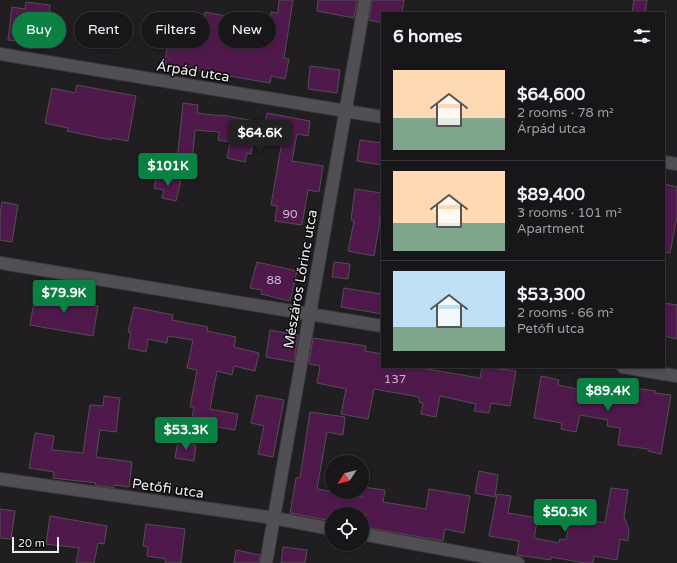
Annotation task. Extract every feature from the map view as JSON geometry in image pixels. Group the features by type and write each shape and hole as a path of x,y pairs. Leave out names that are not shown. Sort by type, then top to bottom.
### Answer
{"street":[{"name":"Mészáros Lőrinc utca","path":"266,563 344,111 365,0"},
{"name":"Árpád utca","path":"0,54 381,117"},
{"path":"665,162 677,164"},
{"path":"0,263 381,326"},
{"path":"629,368 677,376"},
{"name":"Petőfi utca","path":"0,479 274,518 325,528"},
{"path":"369,535 518,563"}],"building":[{"path":"279,0 293,0 284,58 289,59 285,79 271,76 270,83 165,65 167,48 210,48 210,13 218,14 218,48 276,48 276,13 278,13"},
{"path":"318,0 357,0 354,18 317,11"},
{"path":"372,0 404,0 402,12 381,12 381,23 369,20"},
{"path":"634,0 647,0 645,12 632,12"},
{"path":"26,2 50,5 49,12 12,12 12,41 8,40 12,7 25,9"},
{"path":"310,66 340,70 337,93 308,89"},
{"path":"77,85 136,96 128,141 111,138 111,140 67,131 68,128 45,123 52,88 75,93"},
{"path":"183,103 198,105 197,113 222,115 265,123 267,113 310,121 308,136 297,134 292,161 323,166 319,192 308,190 302,225 275,221 277,206 271,205 282,141 254,136 251,154 247,153 245,162 227,158 230,142 218,140 219,132 195,130 192,162 177,161"},
{"path":"360,140 381,143 381,165 357,161"},
{"path":"157,175 181,180 176,201 162,198 164,190 154,188"},
{"path":"665,184 677,187 677,217 670,253 665,252"},
{"path":"355,189 381,193 379,227 374,256 348,251 354,221 351,220"},
{"path":"2,202 18,205 12,242 0,240 0,214"},
{"path":"257,262 297,271 290,301 261,294 262,290 250,288"},
{"path":"334,262 350,264 348,279 332,277"},
{"path":"344,288 381,294 381,314 341,307"},
{"path":"36,291 79,299 79,302 98,306 93,336 30,325"},
{"path":"665,303 677,305 677,339 665,336"},
{"path":"134,307 173,315 172,320 208,327 207,331 236,337 234,347 259,353 255,371 234,366 232,375 217,371 210,409 238,414 235,430 191,423 194,407 190,407 197,370 187,368 193,340 168,336 167,343 148,339 146,352 128,348 131,333 128,332"},
{"path":"270,330 298,335 294,362 266,357"},
{"path":"313,338 366,346 365,351 381,354 381,368 421,368 480,378 482,368 516,371 510,406 491,403 489,413 474,411 476,404 440,396 436,417 421,414 423,403 419,402 419,397 374,389 368,419 341,414 346,389 317,383 320,366 309,364"},
{"path":"541,376 559,380 558,385 611,396 613,385 656,391 655,393 671,395 661,454 648,451 648,449 618,445 620,428 607,426 608,420 580,415 576,432 561,429 562,423 534,418"},
{"path":"257,395 284,400 273,457 258,454 264,426 251,423"},
{"path":"104,396 120,398 116,432 100,430 96,457 132,462 129,487 114,485 114,488 95,485 96,483 53,478 54,472 29,468 35,433 54,436 52,450 83,453 90,405 103,406"},
{"path":"310,412 345,417 343,435 327,432 317,489 325,490 325,499 369,499 369,488 385,490 383,502 426,509 429,489 470,496 464,533 445,529 443,541 369,528 369,507 325,507 325,520 290,513 296,478 300,478"},
{"path":"178,441 196,445 194,461 175,458"},
{"path":"479,471 498,475 495,497 475,493"},
{"path":"611,488 628,490 624,517 629,530 628,541 620,539 617,560 594,556 593,563 585,563 551,557 551,560 517,555 519,541 489,536 497,494 511,496 508,513 538,518 534,538 559,543 560,539 566,540 569,524 581,526 582,519 605,523"},
{"path":"0,509 15,511 11,539 0,538"},
{"path":"50,516 107,526 104,544 98,543 94,563 76,563 79,548 46,544"},
{"path":"146,524 185,529 181,563 165,563 166,559 147,556 148,547 143,546"},
{"path":"283,547 307,550 305,563 281,563"},
{"path":"236,550 260,555 259,563 234,563"}]}
